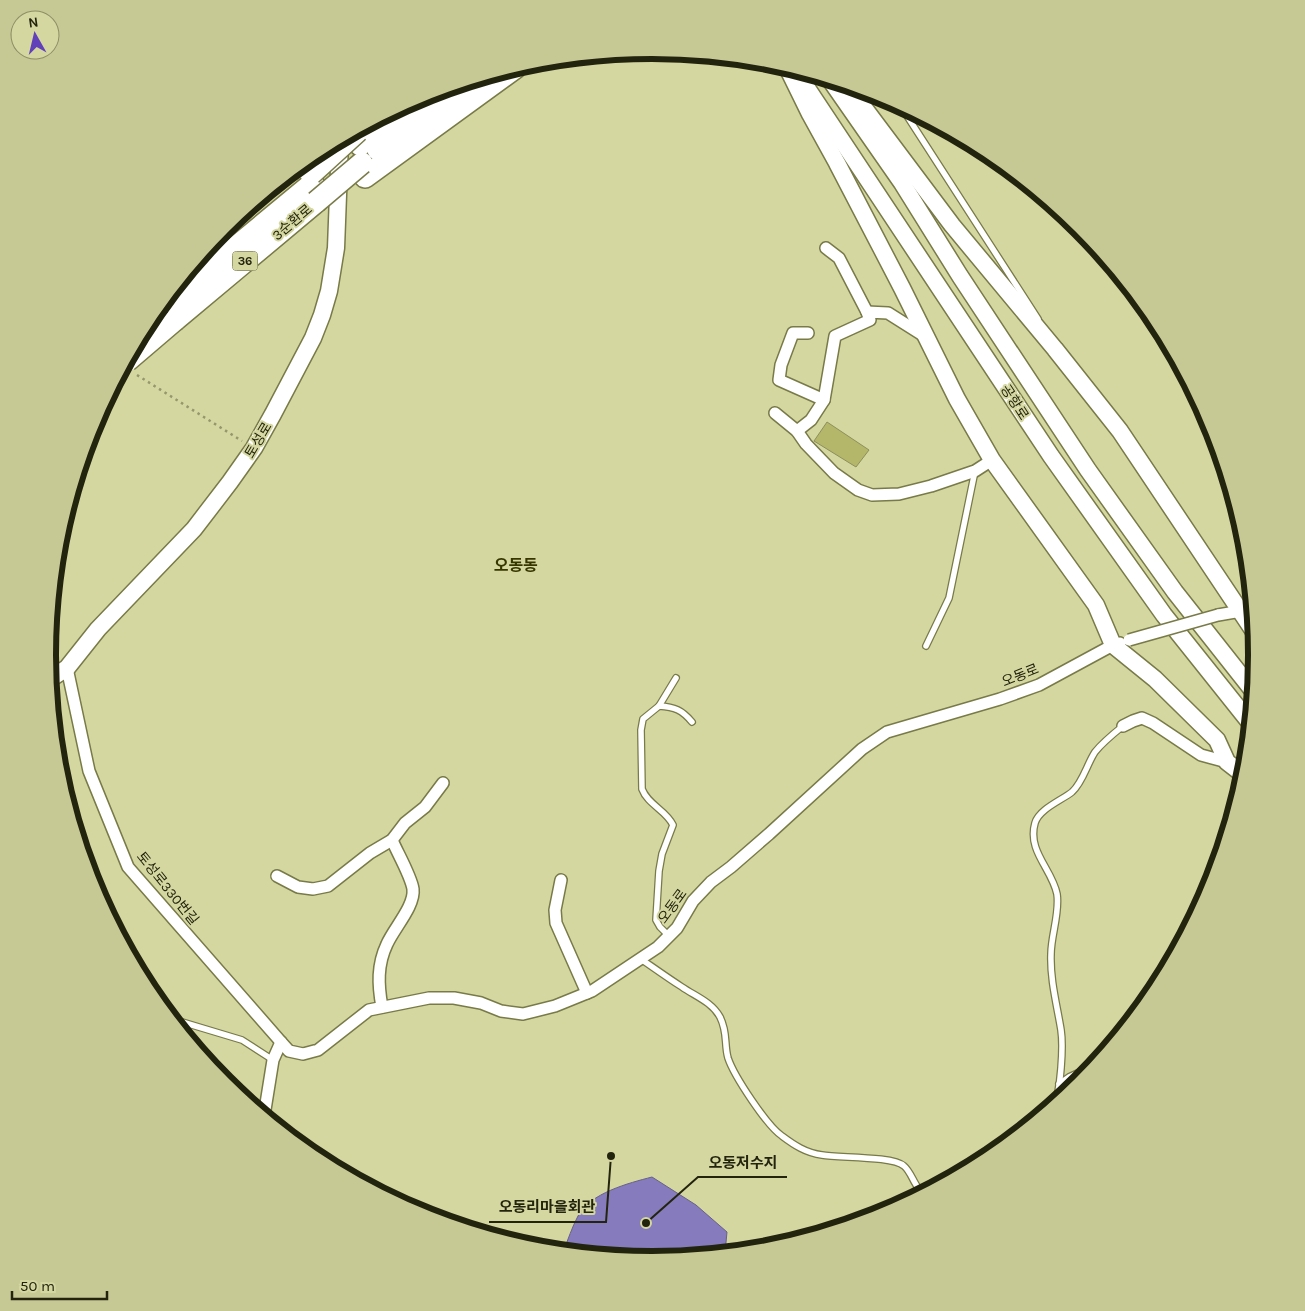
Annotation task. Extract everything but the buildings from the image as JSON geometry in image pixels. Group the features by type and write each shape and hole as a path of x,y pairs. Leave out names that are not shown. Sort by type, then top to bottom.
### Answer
{"highway":[{"path":"173,310 314,193 358,148 482,85"},
{"name":"3순환로","path":"358,148 433,101"},
{"name":"3순환로","path":"132,368 191,284 314,193 358,148 392,119"},
{"name":"3순환로","path":"164,314 173,310"}],"main road":[{"path":"792,76 957,400 992,460 1096,605 1113,645 1155,679 1217,740 1227,762 1237,770"},
{"name":"공항로","path":"800,78 1051,456 1164,616 1245,717"},
{"name":"공항로","path":"838,89 902,183 970,292 1088,470 1175,592 1248,684"},
{"path":"854,95 952,225 1120,431 1247,614"},
{"name":"토성로","path":"57,674 67,668 98,629 194,529 254,448 304,355 322,315 327,299 358,148"}],"street":[{"path":"797,431 812,420 824,400 835,336 870,320 839,258 826,248"},
{"path":"867,312 888,313 926,338"},
{"path":"808,333 792,333 781,365 779,380 824,400"},
{"path":"775,412 797,431 806,444 834,473 858,490 872,495 899,494 931,486 975,471 992,460"},
{"name":"오동로","path":"281,1042 289,1050 303,1054 318,1050 369,1010 429,998 454,998 481,1003 501,1011 523,1014 555,1006 588,993 658,947 677,928 694,901 711,882 769,834 862,749 887,732 1000,699 1039,684 1113,645 1218,615 1247,614"},
{"name":"토성로330번길","path":"67,668 89,771 128,867 281,1042"},
{"path":"1123,726 1142,718 1200,755 1227,762"},
{"path":"277,876 298,887 313,889 328,886 370,853 392,840 405,823 425,807 443,783"},
{"path":"382,1007 378,982 381,960 387,943 406,912 413,889 392,840"},
{"path":"561,880 555,910 556,923 588,993"},
{"path":"265,1109 274,1060 281,1042"}],"lane":[{"path":"908,117 1031,306 1055,349"},
{"path":"926,646 949,598 975,471"},
{"path":"669,936 660,928 656,920 662,854 673,825 669,817 646,798 642,789 641,730 643,719 659,706 676,678"},
{"path":"659,706 670,707 683,712 692,722"},
{"path":"1058,1093 1062,1050 1051,955 1057,893 1038,855 1034,834 1035,821 1047,809 1073,792 1095,752 1123,726"},
{"path":"641,959 713,1008 720,1017 726,1035 728,1058 746,1092 779,1135 804,1151 824,1156 892,1160 900,1163 905,1167 919,1189"},
{"path":"182,1022 242,1040 274,1060"},
{"path":"1059,1084 1078,1073"}],"path":[{"path":"132,368 254,448"}],"shaded area":[{"path":"652,1177 696,1205 727,1232 726,1247 652,1252 566,1245 578,1216 591,1201 611,1190"}],"place":[{"name":"오동리마을회관","path":"611,1156"},
{"name":"오동저수지","path":"646,1223"}],"district":[{"name":"오동동","path":"516,565"}]}
